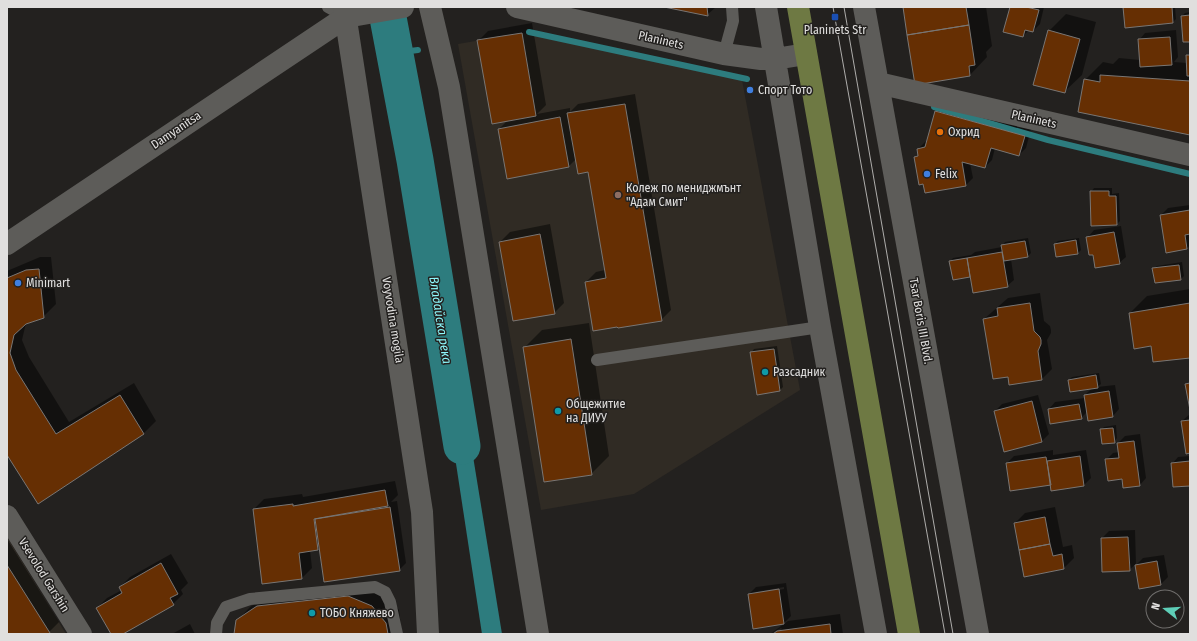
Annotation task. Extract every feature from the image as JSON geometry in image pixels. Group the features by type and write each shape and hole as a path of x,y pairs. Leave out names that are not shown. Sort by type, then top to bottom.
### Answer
{"main road":[{"path":"798,7 909,634"}],"street":[{"path":"346,11 403,7"},
{"path":"430,7 449,87 538,634"},
{"name":"Planinets","path":"518,7 724,54 748,58 775,59 806,54"},
{"path":"766,7 820,327 876,634"},
{"name":"Tsar Boris III Blvd.","path":"864,7 978,634"},
{"name":"Damyanitsa","path":"7,244 346,11"},
{"name":"Voyvodina mogila","path":"346,11 422,512 428,634"},
{"name":"Planinets","path":"878,83 1190,155"},
{"name":"Vsevolod Garshin","path":"7,516 81,634"}],"lane":[{"path":"724,54 733,21 732,7"},
{"path":"597,360 820,327"},
{"path":"216,634 217,623 226,607 250,599 375,587 385,592 390,602 397,634"}],"shaded area":[{"path":"522,33 742,80 800,390 634,494 541,510 458,44"},
{"path":"7,537 66,634 7,634"}],"water":[{"path":"463,395 502,634 482,634 446,398"}],"building":[{"path":"664,7 707,7 708,16"},
{"path":"903,7 966,7 969,25 907,35"},
{"path":"1010,7 1026,7 1039,10 1033,32 1025,30 1023,37 1003,32"},
{"path":"1123,7 1172,7 1173,23 1125,28"},
{"path":"1190,15 1190,42 1183,42 1181,16"},
{"path":"969,25 975,65 969,66 970,76 915,85 907,35"},
{"path":"1048,30 1080,39 1065,93 1033,85"},
{"path":"522,33 536,116 492,124 477,40"},
{"path":"1170,37 1172,65 1140,67 1138,39"},
{"path":"1186,55 1190,55 1190,76 1187,76"},
{"path":"1100,75 1190,81 1190,135 1078,112 1084,79 1100,82"},
{"path":"625,104 662,321 593,331 585,282 606,278 588,172 578,174 567,113"},
{"path":"935,111 1025,136 1019,156 991,148 985,168 962,162 966,186 925,193 923,184 919,185 914,157 918,156 917,149 925,147"},
{"path":"560,117 569,167 507,179 498,129"},
{"path":"1090,191 1109,191 1109,196 1116,196 1117,225 1091,226"},
{"path":"1190,210 1190,234 1185,235 1187,249 1166,253 1160,215"},
{"path":"1114,232 1120,264 1095,268 1093,255 1089,255 1086,237"},
{"path":"540,234 555,314 513,321 499,242"},
{"path":"1076,240 1078,254 1056,257 1054,244"},
{"path":"1025,241 1028,257 1004,261 1001,245"},
{"path":"1002,252 1008,287 973,293 967,258"},
{"path":"967,258 970,277 953,280 949,261"},
{"path":"1179,265 1181,280 1155,283 1152,268"},
{"path":"39,269 44,318 26,324 14,335 10,353 16,370 56,434 120,395 144,434 38,504 7,455 7,278 26,270"},
{"path":"1030,303 1034,331 1041,340 1038,351 1042,380 1009,385 1008,377 993,379 983,319 998,316 997,308"},
{"path":"1190,303 1190,358 1153,362 1151,346 1134,349 1129,313"},
{"name":"Общежитие на ДИУУ","path":"571,339 592,475 544,482 523,347"},
{"name":"Разсадник","path":"774,349 780,391 757,395 750,352"},
{"path":"1096,375 1098,388 1070,392 1068,380"},
{"path":"1190,383 1190,410 1185,384"},
{"path":"1109,391 1113,417 1088,421 1084,395"},
{"path":"1032,401 1042,442 1004,452 994,411"},
{"path":"1079,404 1082,419 1050,424 1048,409"},
{"path":"1190,420 1190,453 1186,454 1181,421"},
{"path":"1113,428 1115,443 1102,444 1100,429"},
{"path":"1134,441 1140,486 1123,488 1122,479 1108,481 1105,459 1119,458 1117,443"},
{"path":"1080,456 1084,486 1051,491 1047,461"},
{"path":"1046,457 1051,485 1010,491 1006,463"},
{"path":"1190,461 1190,486 1173,487 1171,463"},
{"path":"385,490 388,506 314,519 318,550 299,553 302,579 262,584 253,509 293,504 293,506"},
{"path":"390,507 400,571 324,582 315,519"},
{"path":"1045,517 1050,544 1019,550 1014,523"},
{"path":"1128,537 1130,571 1102,572 1101,538"},
{"path":"1050,544 1053,556 1062,554 1064,569 1024,577 1019,550"},
{"path":"1157,561 1161,585 1139,589 1135,565"},
{"path":"161,563 178,594 170,598 174,605 123,634 111,634 96,608 122,593 119,587"},
{"path":"7,565 50,633 7,634"},
{"path":"779,589 784,624 753,629 748,594"},
{"name":"ТОБО Княжево","path":"348,596 372,606 386,623 388,634 234,634 236,620 257,606"},
{"path":"830,624 831,634 773,634 777,631"}],"waterway":[{"name":"Владайска река","path":"386,7 415,160 462,446"},
{"path":"529,32 747,79"},
{"path":"394,53 418,50"},
{"path":"934,107 1048,140 1190,174"}],"tram line":[{"path":"833,7 945,634"},
{"path":"844,7 953,634"}],"place":[{"name":"Planinets Str","path":"835,17"},
{"name":"Спорт Тото","path":"750,90"},
{"name":"Охрид","path":"940,132"},
{"name":"Felix","path":"927,174"},
{"name":"Колеж по мениджмънт \"Адам Смит\"","path":"618,195"},
{"name":"Minimart","path":"18,283"},
{"name":"Разсадник","path":"765,372"},
{"name":"Общежитие на ДИУУ","path":"558,411"},
{"name":"ТОБО Княжево","path":"312,613"}]}
